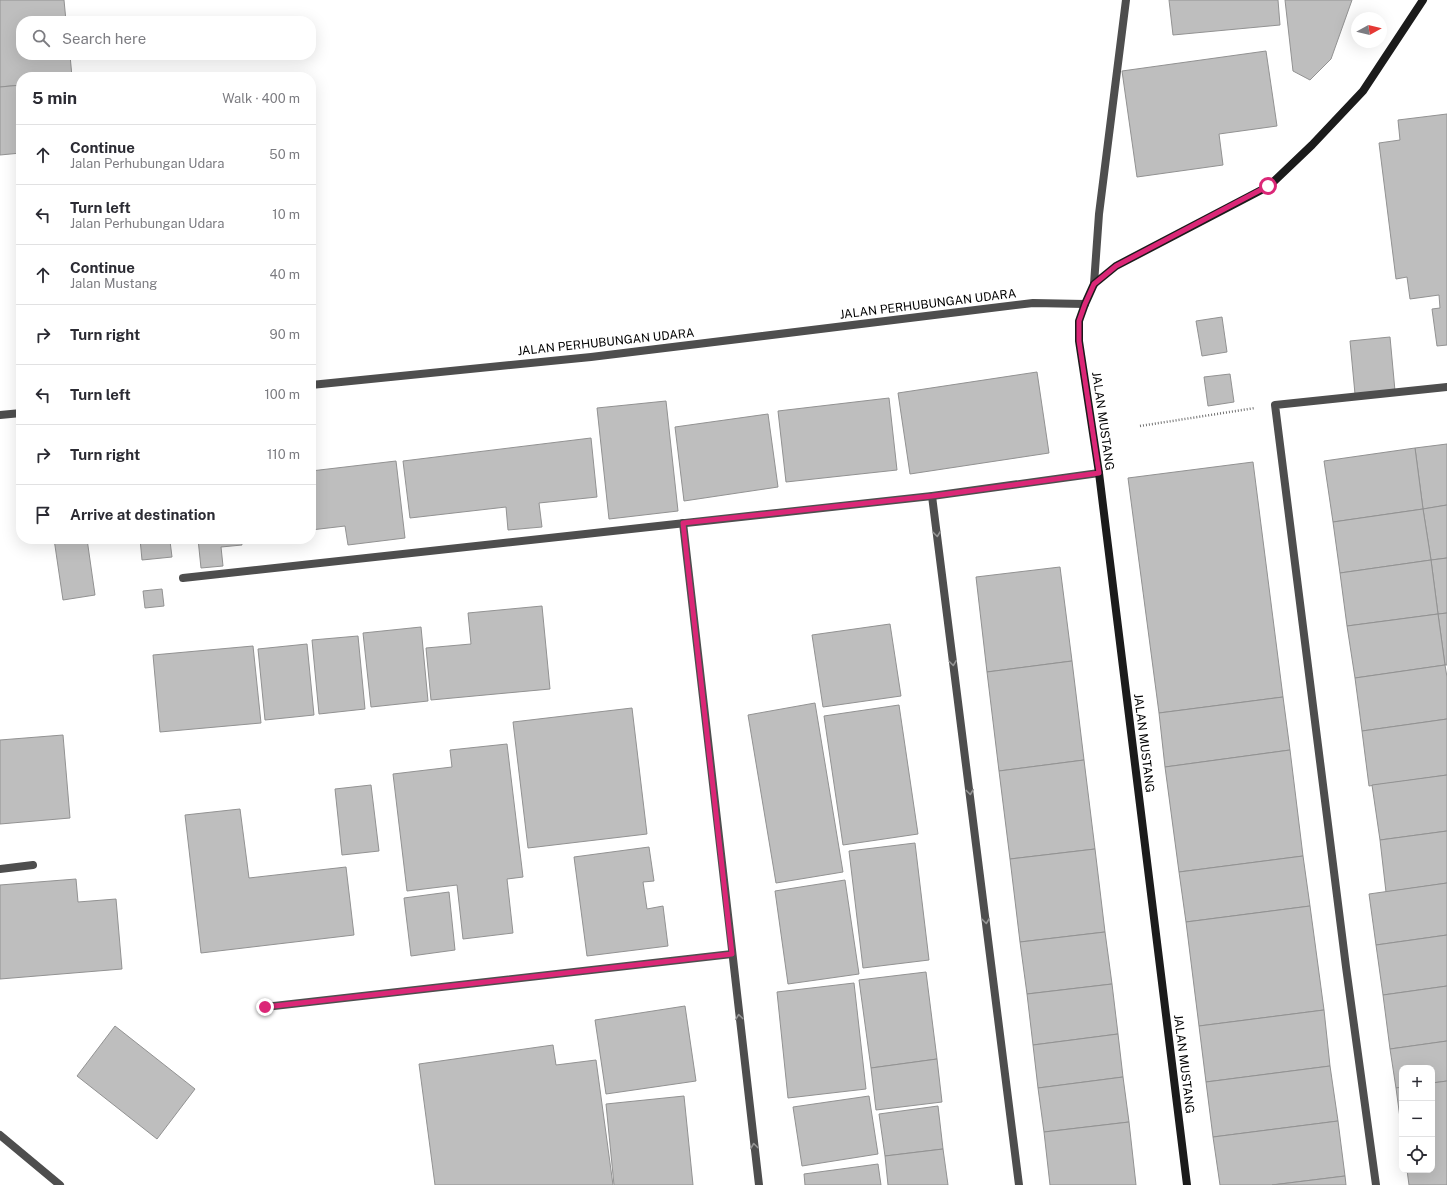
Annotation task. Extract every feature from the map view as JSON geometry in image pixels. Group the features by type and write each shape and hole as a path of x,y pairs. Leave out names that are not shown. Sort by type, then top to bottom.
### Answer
{"main road":[{"path":"1085,304 1094,284 1116,266 1268,186 1312,145 1363,90 1423,0"},
{"name":"JALAN MUSTANG","path":"1085,304 1079,321 1079,341 1099,473 1187,1185"}],"street":[{"path":"1094,284 1099,214 1126,0"},
{"name":"JALAN PERHUBUNGAN UDARA","path":"316,384 591,357 1033,303 1085,304"},
{"path":"1376,1185 1346,967 1275,404 1447,387"},
{"path":"0,415 16,413"},
{"path":"183,578 932,496 1099,473"},
{"path":"932,496 1019,1185"},
{"path":"683,523 759,1185"},
{"path":"0,869 33,865"},
{"path":"265,1007 732,954"},
{"path":"0,1135 60,1185"}],"path":[{"path":"1140,426 1275,404"}],"building":[{"path":"0,0 64,0 66,16 16,16 16,60 70,60 72,72 16,72 16,85 0,87"},
{"path":"1169,0 1278,0 1280,25 1173,35"},
{"path":"1285,0 1352,0 1331,59 1310,80 1293,71"},
{"path":"1266,51 1277,126 1219,134 1223,165 1137,177 1122,71"},
{"path":"16,85 16,153 0,155 0,87"},
{"path":"1447,114 1447,345 1437,346 1432,309 1440,308 1439,295 1410,299 1407,277 1396,279 1379,143 1400,140 1398,120"},
{"path":"1222,317 1227,352 1202,356 1196,321"},
{"path":"1390,337 1395,391 1355,394 1350,341"},
{"path":"1037,372 1049,453 910,474 898,393"},
{"path":"1230,374 1234,402 1208,406 1204,377"},
{"path":"889,398 897,470 786,482 778,411"},
{"path":"666,401 678,511 609,519 597,408"},
{"path":"768,414 778,487 684,501 675,427"},
{"path":"591,438 597,497 539,503 542,527 508,530 506,507 410,518 403,461"},
{"path":"1447,444 1447,505 1423,509 1415,448"},
{"path":"1415,448 1423,509 1333,522 1324,461"},
{"path":"396,461 405,538 348,545 345,526 316,529 316,470"},
{"path":"1253,462 1283,697 1159,713 1128,478"},
{"path":"1447,505 1447,558 1431,560 1423,509"},
{"path":"1423,509 1431,560 1340,573 1333,522"},
{"path":"55,544 88,544 95,595 63,600"},
{"path":"140,544 170,544 172,557 142,560"},
{"path":"199,544 242,544 221,547 223,566 201,568"},
{"path":"1447,558 1447,613 1438,614 1431,560"},
{"path":"1431,560 1438,614 1347,626 1340,573"},
{"path":"1060,567 1072,661 987,672 976,577"},
{"path":"162,589 164,606 145,608 143,591"},
{"path":"542,606 550,689 431,700 426,648 471,644 468,613"},
{"path":"1447,613 1447,665 1445,665 1438,614"},
{"path":"1438,614 1445,665 1355,678 1347,626"},
{"path":"890,624 901,696 823,707 812,635"},
{"path":"421,627 428,701 371,707 363,633"},
{"path":"358,636 365,709 319,714 312,640"},
{"path":"307,644 314,715 265,720 258,649"},
{"path":"253,646 261,723 160,732 153,655"},
{"path":"1072,661 1084,760 999,771 987,672"},
{"path":"1445,665 1447,677 1447,719 1362,731 1355,678"},
{"path":"1283,697 1290,750 1165,767 1159,713"},
{"path":"815,703 843,872 776,883 748,715"},
{"path":"899,705 918,834 843,845 824,716"},
{"path":"632,708 647,834 528,848 513,722"},
{"path":"1447,719 1447,775 1369,786 1362,731"},
{"path":"63,735 70,818 0,824 0,740"},
{"path":"507,744 523,877 507,879 513,933 463,939 457,885 407,891 393,774 452,767 450,750"},
{"path":"1290,750 1303,856 1179,872 1165,767"},
{"path":"1084,760 1095,849 1010,859 999,771"},
{"path":"1447,775 1447,831 1380,840 1372,785"},
{"path":"371,785 379,851 342,855 335,789"},
{"path":"240,809 249,878 346,867 354,935 201,953 185,815"},
{"path":"1447,831 1447,883 1386,892 1380,840"},
{"path":"915,843 929,960 863,968 849,851"},
{"path":"649,847 654,881 643,882 647,909 663,906 668,946 587,956 574,857"},
{"path":"1095,849 1105,932 1020,942 1010,859"},
{"path":"1303,856 1310,906 1186,922 1179,872"},
{"path":"76,879 78,902 116,899 122,969 0,979 0,885"},
{"path":"845,880 859,974 788,984 775,891"},
{"path":"1447,883 1447,935 1376,945 1369,894"},
{"path":"449,892 455,950 411,956 404,898"},
{"path":"1310,906 1324,1010 1199,1026 1186,922"},
{"path":"1105,932 1112,984 1027,994 1020,942"},
{"path":"1447,935 1447,986 1383,995 1376,945"},
{"path":"926,972 937,1059 871,1068 859,980"},
{"path":"854,983 866,1089 788,1098 777,992"},
{"path":"1112,984 1118,1034 1033,1045 1027,994"},
{"path":"1447,986 1447,1041 1390,1049 1383,995"},
{"path":"685,1006 696,1081 606,1094 595,1020"},
{"path":"1324,1010 1330,1066 1206,1082 1199,1026"},
{"path":"115,1026 195,1089 157,1139 77,1076"},
{"path":"1118,1034 1123,1077 1038,1088 1033,1045"},
{"path":"1447,1041 1447,1081 1435,1083 1435,1065 1399,1065 1399,1088 1396,1088 1390,1049"},
{"path":"553,1045 556,1065 596,1060 613,1185 435,1185 419,1064"},
{"path":"937,1059 942,1102 876,1110 871,1068"},
{"path":"1330,1066 1338,1121 1213,1137 1206,1082"},
{"path":"1123,1077 1129,1122 1044,1132 1038,1088"},
{"path":"1447,1081 1447,1185 1409,1185 1407,1173 1435,1173 1435,1083"},
{"path":"1396,1088 1399,1088 1399,1110"},
{"path":"684,1096 693,1185 614,1185 606,1104"},
{"path":"869,1096 878,1154 802,1166 793,1107"},
{"path":"938,1106 943,1149 885,1156 879,1114"},
{"path":"1338,1121 1345,1176 1272,1185 1220,1185 1213,1137"},
{"path":"1129,1122 1136,1185 1050,1185 1044,1132"},
{"path":"943,1149 948,1185 888,1185 885,1156"},
{"path":"878,1164 881,1185 805,1185 804,1174"},
{"path":"1345,1176 1346,1185 1272,1185"}],"route":[{"path":"265,1007 732,954 683,523 932,496 1099,473 1079,341 1079,321 1094,284 1116,266 1268,186"}]}
